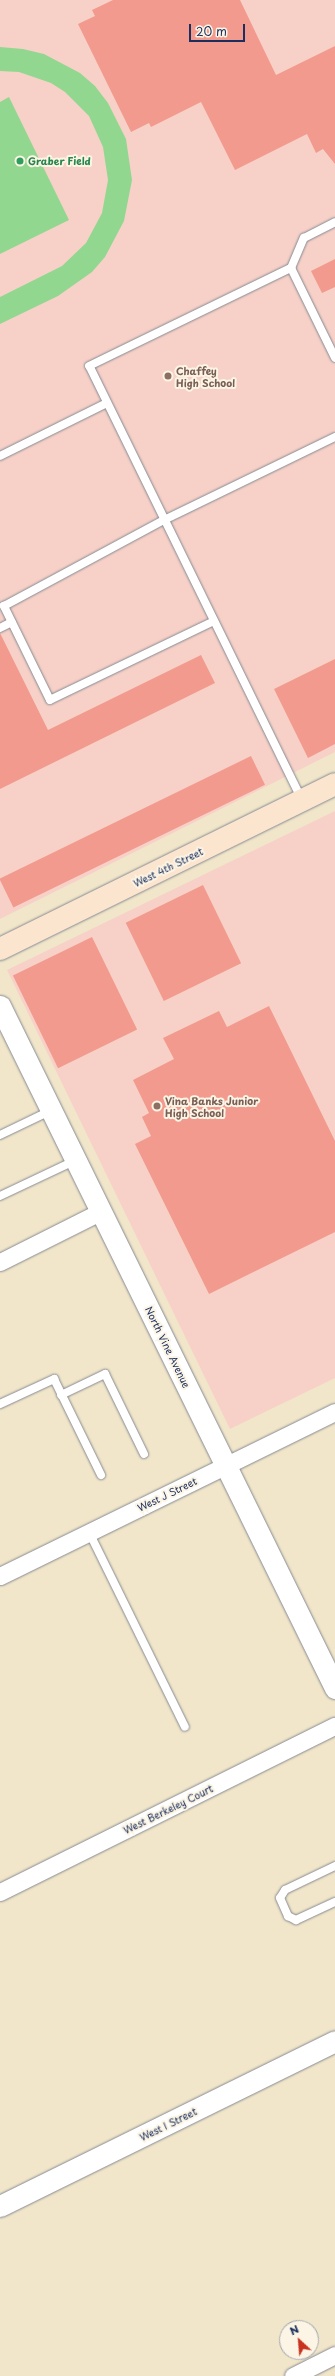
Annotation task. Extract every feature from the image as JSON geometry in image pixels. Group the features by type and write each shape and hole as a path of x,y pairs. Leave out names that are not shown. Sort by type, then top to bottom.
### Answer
{"main road":[{"name":"West 4th Street","path":"0,949 335,784"}],"street":[{"name":"North Vine Avenue","path":"0,1006 102,1211 225,1465 333,1678"},
{"path":"0,1262 102,1211"},
{"name":"West J Street","path":"0,1576 335,1412"},
{"name":"West Berkeley Court","path":"0,1892 335,1726"},
{"name":"West I Street","path":"0,2206 335,2041"},
{"path":"293,2376 335,2355"}],"lane":[{"path":"302,800 89,366 291,268 304,238 335,222"},
{"path":"291,268 335,358"},
{"path":"0,456 107,403"},
{"path":"214,621 50,700 4,606 164,520 335,436"},
{"path":"0,628 12,622"},
{"path":"0,1135 52,1110"},
{"path":"0,1196 76,1160"},
{"path":"61,1395 105,1374 144,1454"},
{"path":"0,1404 54,1379 101,1475"},
{"path":"89,1532 185,1727"},
{"path":"335,1866 284,1890 280,1898 288,1916 296,1920 335,1902"}],"shaded area":[{"name":"Chaffey High School","path":"0,0 335,0 335,752 0,919"},
{"path":"335,811 335,1378 230,1429 7,970"}],"green space":[{"path":"0,47 23,49 44,54 80,73 95,86 108,103 126,139 132,180 124,221 105,257 92,272 58,296 0,324 0,297 62,266 86,243 102,213 108,180 103,147 89,116 65,92 51,83 19,72 0,71"},
{"name":"Graber Field","path":"9,97 69,220 0,254 0,102"}],"building":[{"path":"113,0 240,0 276,75 335,46 335,164 323,149 316,153 307,134 235,170 201,102 151,127 149,123 131,132 78,24 95,16 92,10"},
{"path":"335,259 335,287 322,293 311,271"},
{"path":"0,633 48,730 201,655 215,683 0,789"},
{"path":"335,659 335,744 308,758 274,689"},
{"path":"251,756 265,785 13,908 0,878"},
{"path":"203,885 241,963 164,1001 126,923"},
{"path":"92,937 137,1030 58,1068 13,976"},
{"path":"269,1006 335,1141 335,1232 209,1294 135,1144 151,1136 142,1117 149,1113 133,1080 174,1059 163,1038 219,1011 227,1027"}],"place":[{"name":"Graber Field","path":"20,161"},
{"name":"Chaffey High School","path":"168,376"},
{"name":"Vina Banks Junior High School","path":"157,1106"}]}
